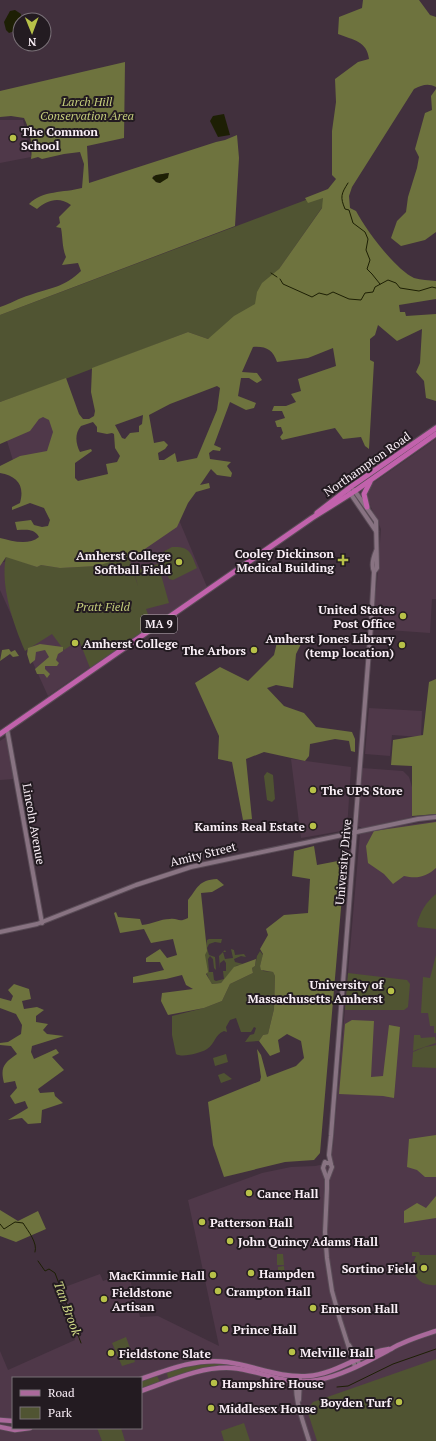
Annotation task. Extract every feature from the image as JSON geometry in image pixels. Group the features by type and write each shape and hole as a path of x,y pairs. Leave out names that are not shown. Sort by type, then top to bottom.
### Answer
{"highway":[{"name":"Northampton Road","path":"351,492 352,486 436,428"},
{"name":"Northampton Road","path":"0,734 436,434"},
{"path":"367,507 364,494 371,480"}],"main road":[{"name":"University Drive","path":"351,492 367,507 376,521 377,568 374,572 356,831 329,1155 332,1167 327,1180 325,1232 328,1264 340,1320 356,1364"},
{"path":"351,492 376,531"},
{"name":"Lincoln Avenue","path":"7,729 42,923"},
{"name":"Amity Street","path":"0,932 42,923 172,872 218,860 418,818 436,817"},
{"name":"University Drive","path":"327,1180 323,1166 329,1155"},
{"path":"325,1163 331,1164"},
{"path":"324,1171 330,1171"},
{"path":"142,1379 183,1365 214,1361 234,1363 275,1374 299,1376 320,1374 356,1364 383,1354 390,1349 436,1331"},
{"path":"142,1391 194,1373 219,1368 243,1370 274,1379 299,1382 329,1378 356,1364"},
{"path":"299,1376 299,1402 310,1441"},
{"path":"0,1420 12,1421"},
{"path":"0,1427 15,1430 22,1429"}],"shaded area":[{"path":"15,10 18,12 12,12 12,32 9,33 6,30 4,22 10,11"},
{"path":"224,114 230,135 218,137 210,121 213,116"},
{"name":"The Common School","path":"0,120 23,120 31,157 0,163"},
{"path":"169,173 168,178 160,183 156,182 152,178 156,175"},
{"path":"51,412 68,488 26,503 4,431"},
{"path":"436,439 436,599 432,599 430,633 374,629 375,594 381,529 366,496 369,486"},
{"name":"Amherst College","path":"179,520 207,587 48,696 0,590 0,563"},
{"path":"369,708 422,711 421,737 392,735 390,756 365,754"},
{"path":"6,737 14,779 0,780 0,741"},
{"path":"291,759 351,767 347,830 301,838"},
{"path":"362,768 403,771 409,777 412,787 412,817 362,828 358,826"},
{"name":"University of Massachusetts Amherst","path":"436,821 436,1441 0,1441 0,1351 8,1370 75,1340 62,1288 100,1274 103,1281 128,1272 140,1317 158,1316 219,1346 188,1200 262,1173 291,1167 315,1166 325,1164 328,1161 333,1147 360,834 399,826"}],"green space":[{"path":"363,0 419,0 430,15 436,17 436,87 425,85 414,89 352,187 349,196 350,208 356,211 374,238 398,266 414,278 436,281 436,299 399,305 400,312 405,312 406,316 436,314 436,401 426,398 424,381 416,372 420,363 422,329 397,341 378,325 375,335 370,339 370,360 374,362 369,449 365,446 361,437 343,439 335,428 282,440 280,437 283,433 281,427 277,427 275,421 285,418 282,411 272,411 274,406 286,406 296,402 291,394 301,391 298,379 336,366 333,348 308,358 277,362 273,354 265,348 253,347 242,372 257,373 262,380 257,383 249,378 241,378 238,396 256,403 254,408 246,410 230,402 214,445 221,448 220,451 213,450 209,453 210,459 231,462 227,466 232,473 231,477 217,475 211,469 200,485 209,483 210,488 196,492 188,503 177,527 139,553 97,566 60,568 41,565 37,567 6,557 0,566 0,538 25,542 35,540 39,537 32,531 17,530 15,522 31,520 34,525 42,527 48,526 50,520 44,508 30,503 12,510 12,507 20,503 20,486 11,476 0,473 0,466 20,456 47,451 53,432 49,420 43,417 39,419 30,431 0,444 0,402 66,378 79,414 83,419 89,419 94,416 95,411 91,392 92,368 188,332 208,339 234,316 255,304 257,292 262,283 279,269 322,208 323,198 308,203 305,198 328,189 336,179 332,175 332,131 336,102 335,79 358,62 369,59 368,53 362,45 354,40 338,34 339,17 362,8","holes":["217,386 220,388 217,410 197,458 177,462 175,453 164,460 159,460 158,453 165,449 168,445 164,441 154,443 149,415 170,404","143,415 142,424 139,426 139,432 130,433 125,439 122,438 115,425","93,422 97,427 97,432 114,434 115,448 120,456 117,462 106,464 108,474 78,481 75,478 75,463 92,451 91,449 80,452 77,442 77,432 81,426"]},
{"name":"Larch Hill Conservation Area","path":"125,62 124,138 87,146 89,183 237,135 239,158 235,226 0,315 0,307 26,296 63,284 81,271 78,263 62,265 66,257 61,228 56,227 60,223 59,217 71,205 67,202 53,200 45,203 37,209 29,204 35,199 47,194 82,188 84,164 80,152 42,159 38,157 31,159 32,149 28,128 24,118 11,116 0,117 0,91","holes":["168,173 160,183 156,182 153,176"]},
{"path":"436,89 436,232 425,240 401,246 391,238 397,221 406,212 408,197 419,157 415,149 425,113 432,110 431,96"},
{"path":"335,189 270,282 250,322 208,339 188,332 60,381 0,402 0,315"},
{"name":"Amherst College Softball Field","path":"172,547 186,549 191,554 197,568 173,580 169,579 160,556 163,552"},
{"name":"Pratt Field","path":"128,555 138,586 134,571 158,564 169,603 146,609 152,625 90,668 79,640 64,650 52,634 25,651 12,617 6,592 6,556 37,567 41,565 60,568 97,566"},
{"path":"278,638 289,638 301,644 296,654 293,688 276,685 267,688 284,706 304,713 316,727 352,732 355,739 355,752 351,751 349,741 335,739 310,744 309,756 305,761 264,752 246,759 252,819 243,820 232,762 218,759 219,736 195,683 220,667 248,681 274,655"},
{"path":"40,644 63,647 63,651 58,654 56,660 59,663 57,666 45,666 45,669 50,674 47,678 44,674 37,674 35,669 49,657 45,650 36,652 35,660 30,664 27,654 28,648"},
{"path":"9,649 11,652 15,650 19,656 13,657 10,654 0,661 2,650"},
{"path":"436,679 436,814 412,816 412,766 391,765 393,740 423,735 429,682"},
{"path":"267,772 273,775 275,799 272,802 267,800 264,776"},
{"path":"436,822 436,868 429,873 417,877 404,876 393,884 384,874 368,863 366,846 374,831"},
{"path":"314,846 317,865 343,860 338,866 344,873 320,1153 314,1160 285,1162 224,1177 213,1145 208,1102 260,1081 261,1077 257,1049 261,1055 267,1077 296,1066 304,1058 301,1041 287,1034 278,1040 280,1052 270,1056 259,1041 263,1035 268,1034 274,1009 275,976 273,972 261,970 260,966 263,954 260,949 268,935 266,929 284,915 308,913 310,879 292,876 294,851"},
{"path":"217,879 224,885 212,892 201,893 207,951 205,955 208,972 206,974 212,984 221,983 234,967 256,959 255,966 252,968 253,973 230,984 222,1001 204,1008 168,1015 161,1001 162,993 193,989 186,985 182,975 166,979 133,983 133,977 164,970 160,962 146,962 146,958 160,949 167,958 177,955 173,939 151,943 144,929 120,933 114,913 116,912 118,917 140,919 142,925 166,919 185,919 188,918 188,900 199,885 206,881"},
{"path":"436,894 436,929 418,927 417,924 422,911 429,900"},
{"path":"222,939 221,943 215,942 209,944 207,948 209,955 215,957 216,970 214,968 213,959 210,956 208,959 209,972 213,972 214,980 216,981 224,979 223,971 226,971 226,963 224,960 220,963 220,969 219,956 223,952 225,959 233,958 231,949 234,950 235,955 244,954 246,957 241,956 234,959 235,962 243,964 236,966 221,983 212,984 207,974 205,952 207,940"},
{"path":"260,951 263,955 260,966 263,971 273,972 275,976 274,1009 268,1034 263,1035 259,1041 245,1042 250,1035 254,1034 256,1028 254,1027 251,1032 241,1032 236,1018 230,1020 226,1027 227,1032 221,1032 207,1049 192,1054 176,1054 172,1035 172,1016 204,1008 222,1001 230,984 253,973 252,968 255,966 257,956"},
{"path":"436,955 436,1033 434,1033 434,1026 430,1026 428,1013 421,1013 423,977 430,978"},
{"path":"348,973 407,980 410,984 408,1007 404,1010 345,1010"},
{"path":"14,984 29,989 31,999 22,1001 24,1009 37,1007 44,1010 36,1016 36,1022 48,1024 43,1030 47,1034 64,1036 32,1046 31,1052 34,1059 56,1049 59,1053 52,1057 64,1070 38,1089 40,1093 54,1092 55,1096 63,1103 42,1110 41,1123 28,1124 22,1118 8,1120 28,1108 25,1101 15,1104 10,1096 17,1088 15,1081 4,1083 3,1078 4,1066 17,1054 11,1046 0,1045 0,1043 8,1042 21,1034 22,1025 16,1014 0,1008 0,998 11,1001 13,996 8,990"},
{"path":"352,1020 374,1021 371,1077 383,1076 389,1025 400,1027 394,1098 339,1094 345,1024"},
{"path":"414,1035 420,1035 421,1038 435,1037 436,1043 413,1051"},
{"path":"436,1045 436,1068 412,1067 413,1052 425,1047"},
{"path":"226,1054 228,1062 215,1066 213,1058"},
{"path":"224,1073 232,1079 221,1083 218,1075"},
{"path":"436,1135 436,1177 425,1177 417,1170 407,1167 409,1139"},
{"path":"436,1196 436,1218 404,1223 404,1211 417,1203 426,1208"},
{"path":"0,1210 18,1221 38,1211 46,1229 16,1242 0,1236"},
{"name":"Sortino Field","path":"412,1252 419,1252 420,1255 436,1255 436,1285 424,1283 416,1277 413,1267 416,1256 412,1256"},
{"path":"277,1254 283,1254 284,1265 277,1265"},
{"path":"284,1266 285,1277 278,1277 278,1267"},
{"path":"126,1337 135,1362 122,1366 112,1343"},
{"path":"436,1359 436,1441 317,1441 307,1410 313,1402"},
{"path":"201,1363 221,1363 241,1367 231,1366 168,1378 168,1372"},
{"path":"157,1376 160,1382 142,1389 142,1381"},
{"path":"244,1423 250,1441 224,1441 221,1431"},
{"path":"97,1429 121,1429 125,1441 102,1441"}],"waterway":[{"path":"348,183 342,196 343,205 345,209 349,210 353,223 365,232 368,239 366,250 370,260 367,269 380,284"},
{"path":"271,273 277,277"},
{"path":"280,279 283,284 312,297 319,293 327,295 333,292 349,299 361,300 365,293 373,292 375,287 388,280 396,283 400,288 419,291 432,287 436,288"},
{"name":"Tan Brook","path":"0,1224 4,1229 15,1222 23,1223 34,1241 36,1248 35,1252"},
{"name":"Tan Brook","path":"38,1261 45,1271 49,1269 55,1273 81,1343"},
{"path":"337,1387 348,1386 393,1364 436,1349"}],"place":[{"name":"The Common School","path":"13,138"},
{"name":"Cooley Dickinson Medical Building","path":"343,560"},
{"name":"Amherst College Softball Field","path":"179,562"},
{"name":"United States Post Office","path":"403,616"},
{"name":"Amherst College","path":"75,643"},
{"name":"Amherst Jones Library (temp location)","path":"402,645"},
{"name":"The Arbors","path":"254,650"},
{"name":"The UPS Store","path":"313,790"},
{"name":"Kamins Real Estate","path":"313,826"},
{"name":"University of Massachusetts Amherst","path":"391,991"},
{"name":"Cance Hall","path":"249,1193"},
{"name":"Patterson Hall","path":"202,1222"},
{"name":"John Quincy Adams Hall","path":"230,1241"},
{"name":"Sortino Field","path":"424,1268"},
{"name":"Hampden","path":"251,1273"},
{"name":"MacKimmie Hall","path":"213,1275"},
{"name":"Crampton Hall","path":"218,1291"},
{"name":"Fieldstone Artisan","path":"104,1299"},
{"name":"Emerson Hall","path":"313,1308"},
{"name":"Prince Hall","path":"225,1329"},
{"name":"Melville Hall","path":"292,1352"},
{"name":"Fieldstone Slate","path":"111,1353"},
{"name":"Hampshire House","path":"214,1383"},
{"name":"Boyden Turf","path":"399,1402"},
{"name":"Middlesex House","path":"211,1408"}]}
